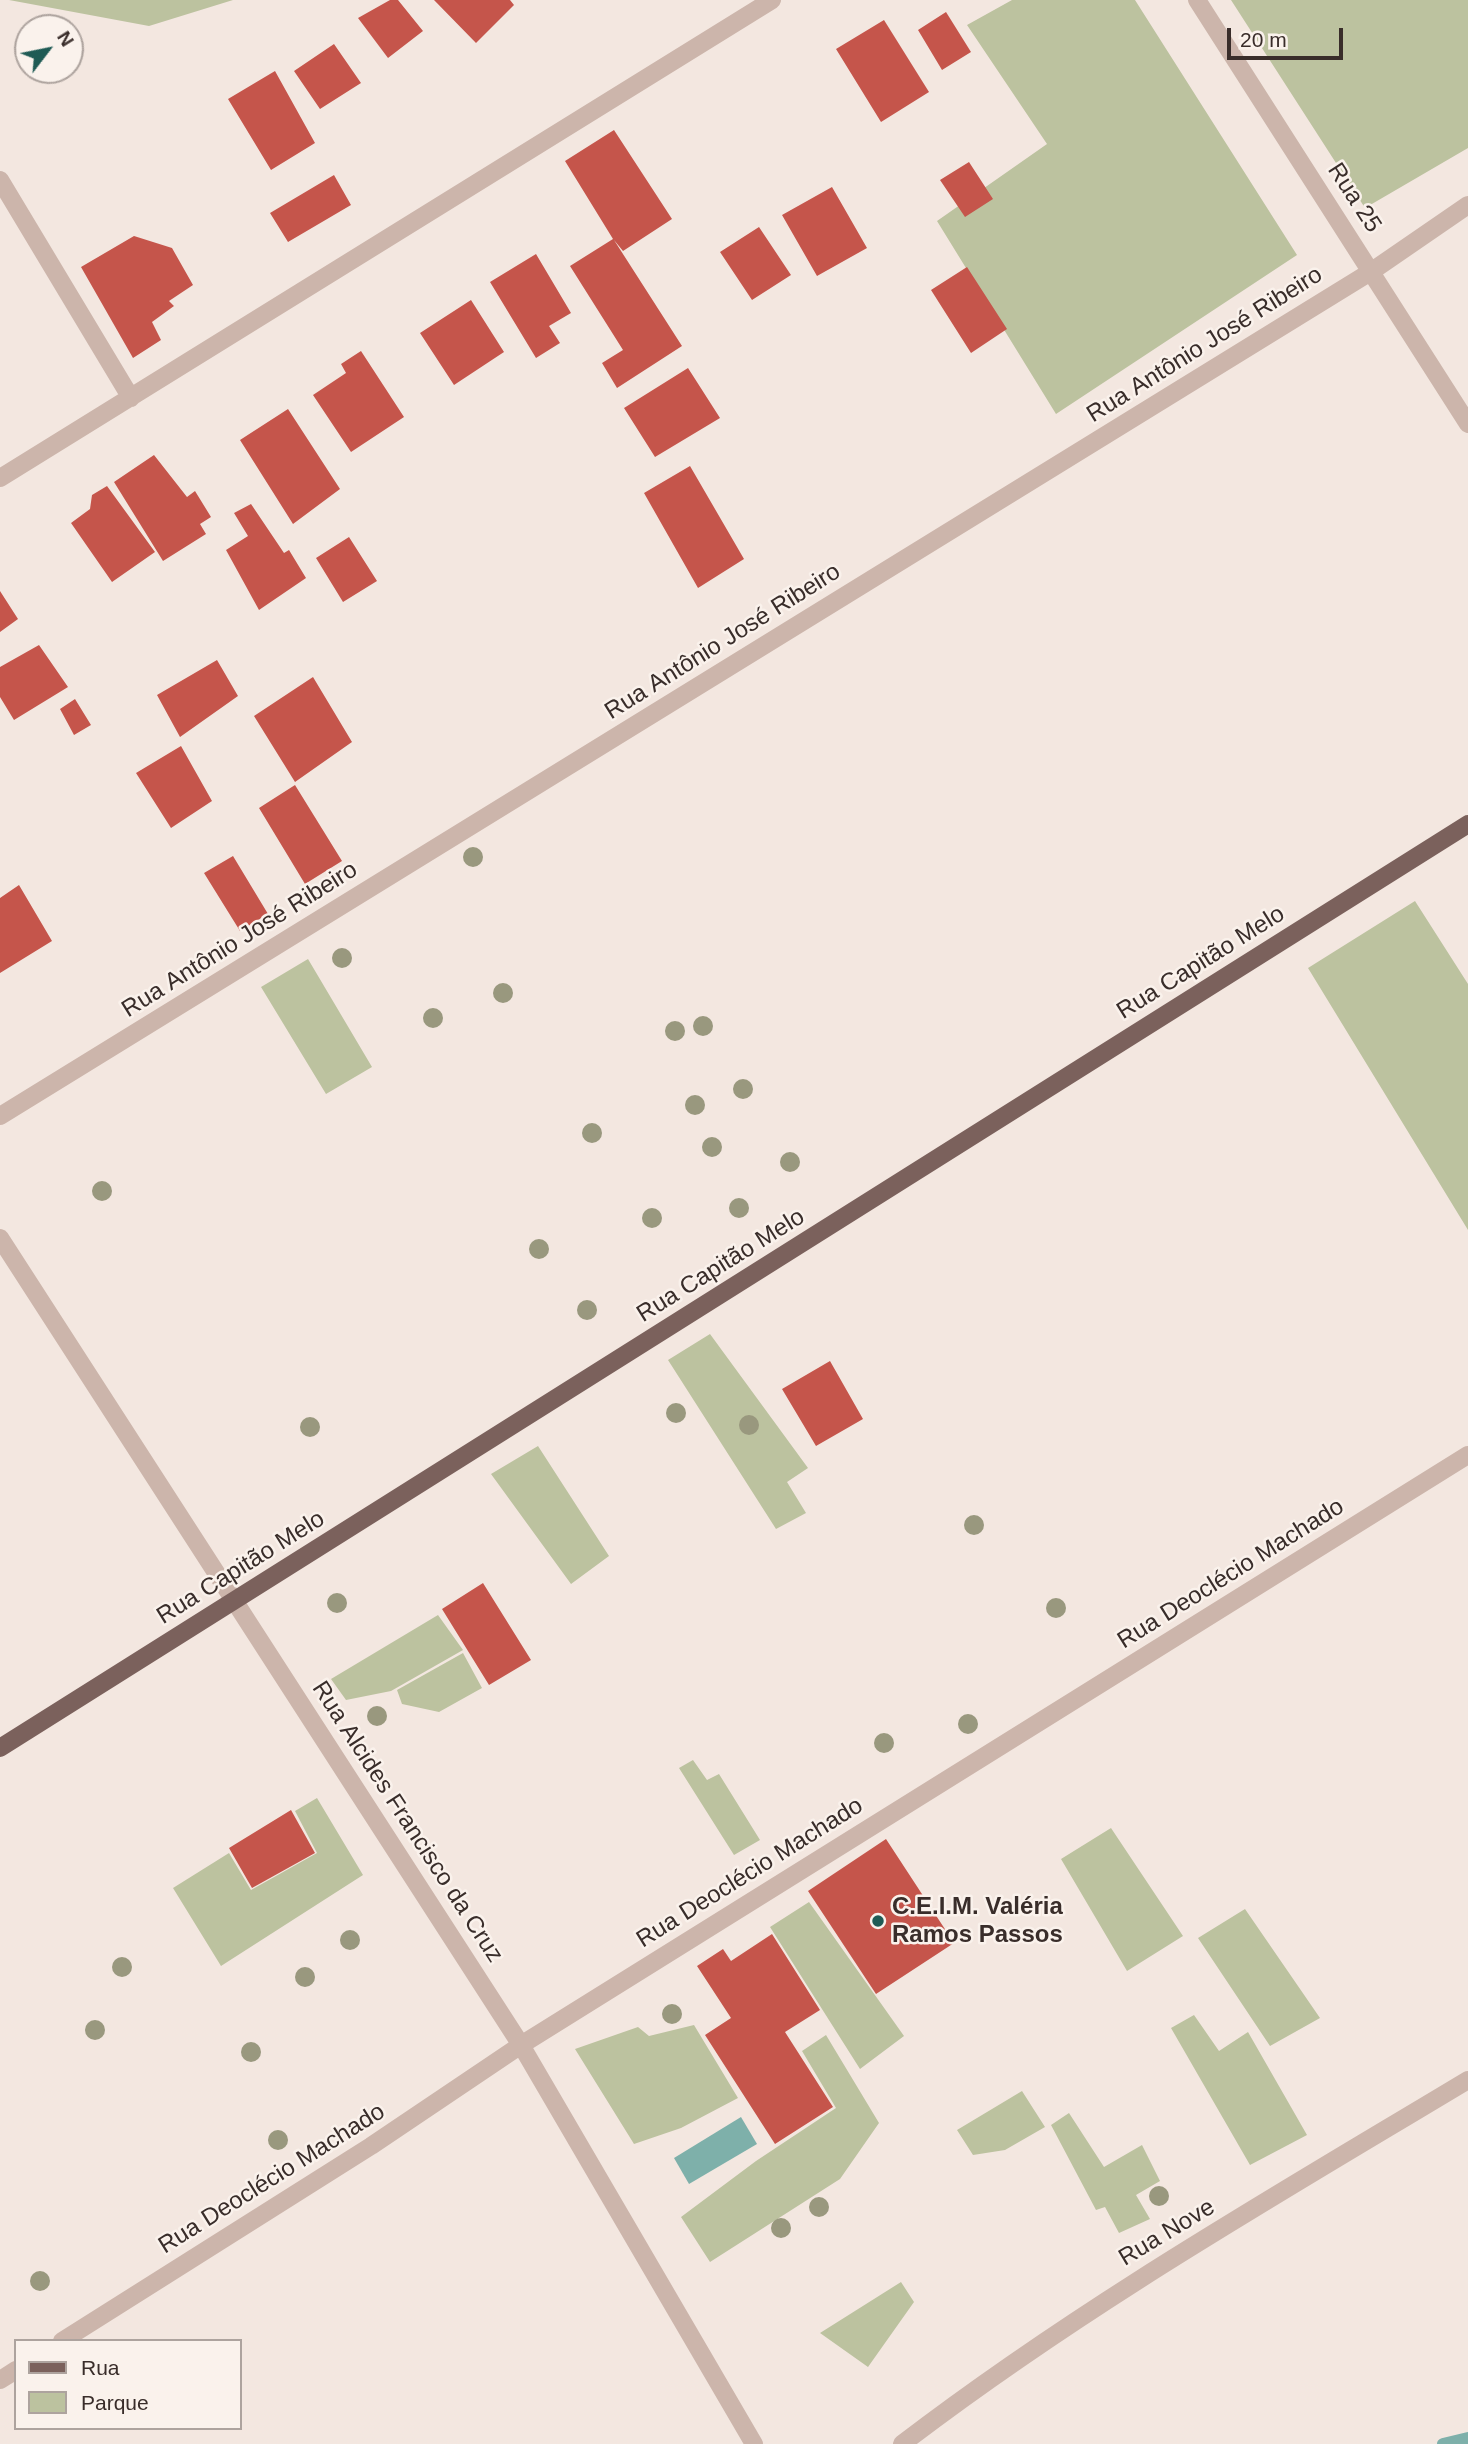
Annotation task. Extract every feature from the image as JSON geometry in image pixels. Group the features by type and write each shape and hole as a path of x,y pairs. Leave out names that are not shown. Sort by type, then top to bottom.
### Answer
{"main road":[{"name":"Rua Capitão Melo","path":"0,1748 1468,824"}],"street":[{"path":"0,478 772,0"},
{"name":"Rua 25","path":"1197,0 1468,424"},
{"path":"0,180 131,398"},
{"name":"Rua Antônio José Ribeiro","path":"0,1116 1372,271 1468,205"},
{"name":"Rua Alcides Francisco da Cruz","path":"0,1238 521,2045 754,2444"},
{"name":"Rua Deoclécio Machado","path":"65,2339 371,2146 521,2045 1468,1455"},
{"name":"Rua Nove","path":"902,2444 963,2398 1123,2288 1468,2080"}],"green space":[{"path":"9,0 233,0 149,26"},
{"path":"1012,0 1135,0 1297,255 1056,414 937,221 1047,144 967,25"},
{"path":"1231,0 1468,0 1468,148 1365,208"},
{"path":"1415,901 1468,984 1468,1230 1308,968"},
{"path":"308,959 372,1067 326,1094 261,987"},
{"path":"710,1334 808,1468 787,1482 806,1513 776,1529 668,1360"},
{"path":"538,1446 609,1556 571,1584 491,1474"},
{"path":"438,1615 463,1650 391,1691 346,1700 331,1679"},
{"path":"463,1653 482,1688 439,1712 402,1704 397,1690"},
{"path":"693,1760 707,1780 719,1774 760,1840 734,1855 679,1768"},
{"path":"317,1798 363,1875 221,1966 173,1888 229,1853 251,1890 317,1853 295,1811"},
{"path":"1111,1828 1183,1936 1127,1971 1061,1859"},
{"path":"809,1902 904,2036 860,2069 770,1927"},
{"path":"1245,1909 1320,2018 1270,2046 1198,1938"},
{"path":"1194,2015 1219,2051 1248,2032 1307,2135 1250,2165 1171,2028"},
{"path":"694,2025 738,2098 681,2128 634,2144 575,2049 638,2027 649,2036"},
{"path":"826,2035 879,2123 840,2179 710,2262 681,2217 756,2161 836,2108 802,2051"},
{"path":"1022,2091 1045,2127 1005,2150 973,2155 957,2130"},
{"path":"1069,2113 1104,2167 1142,2145 1160,2181 1136,2195 1150,2219 1119,2233 1105,2207 1096,2210 1051,2125"},
{"path":"901,2282 914,2302 868,2367 820,2333"}],"water":[{"path":"741,2117 757,2144 689,2184 674,2158"}],"building":[{"path":"390,0 398,0 423,31 388,58 358,18"},
{"path":"434,0 510,0 514,5 476,43"},
{"path":"946,12 971,52 942,70 918,30"},
{"path":"884,20 929,92 881,122 836,49"},
{"path":"334,44 361,83 320,109 294,71"},
{"path":"275,71 315,143 271,170 228,99"},
{"path":"614,130 672,219 623,251 614,240 682,346 617,388 602,363 623,350 570,266 613,239 565,161"},
{"path":"969,162 993,199 965,217 940,180"},
{"path":"334,175 351,205 288,242 270,213"},
{"path":"832,187 867,248 817,276 782,215"},
{"path":"759,227 791,275 752,300 720,252"},
{"path":"134,236 172,248 193,285 169,301 174,306 152,322 161,340 133,358 81,267"},
{"path":"536,254 571,313 549,326 560,343 536,358 490,282"},
{"path":"967,267 1007,329 971,353 931,290"},
{"path":"471,300 504,352 454,385 420,333"},
{"path":"361,351 404,417 351,452 313,395 346,373 341,364"},
{"path":"688,368 720,418 655,457 624,408"},
{"path":"288,409 340,489 293,524 240,440"},
{"path":"154,455 187,497 195,491 211,517 200,524 206,534 163,561 114,482"},
{"path":"690,466 744,559 698,588 644,493"},
{"path":"107,486 155,552 112,582 71,523 90,509 92,495"},
{"path":"251,504 284,553 289,550 306,578 259,610 226,550 248,536 234,513"},
{"path":"349,537 377,581 343,602 316,558"},
{"path":"0,591 18,619 0,632"},
{"path":"39,645 68,687 14,720 0,697 0,667"},
{"path":"217,660 238,696 180,737 157,695"},
{"path":"313,677 352,742 295,782 254,716"},
{"path":"75,699 91,725 74,735 60,709"},
{"path":"181,746 212,801 171,828 136,773"},
{"path":"295,785 342,861 305,884 259,808"},
{"path":"233,856 268,914 240,931 204,873"},
{"path":"19,885 52,941 0,973 0,898"},
{"path":"830,1361 863,1419 816,1446 782,1389"},
{"path":"483,1583 531,1660 489,1685 442,1609"},
{"path":"291,1810 315,1853 252,1888 229,1848"},
{"path":"886,1839 954,1943 876,1994 808,1891"},
{"path":"772,1934 820,2010 785,2032 833,2107 775,2144 705,2035 731,2018 697,1966 723,1949 731,1961"}],"waterway":[{"path":"1443,2444 1468,2438"}],"place":[{"name":"C.E.I.M. Valéria Ramos Passos","path":"878,1921"}]}
